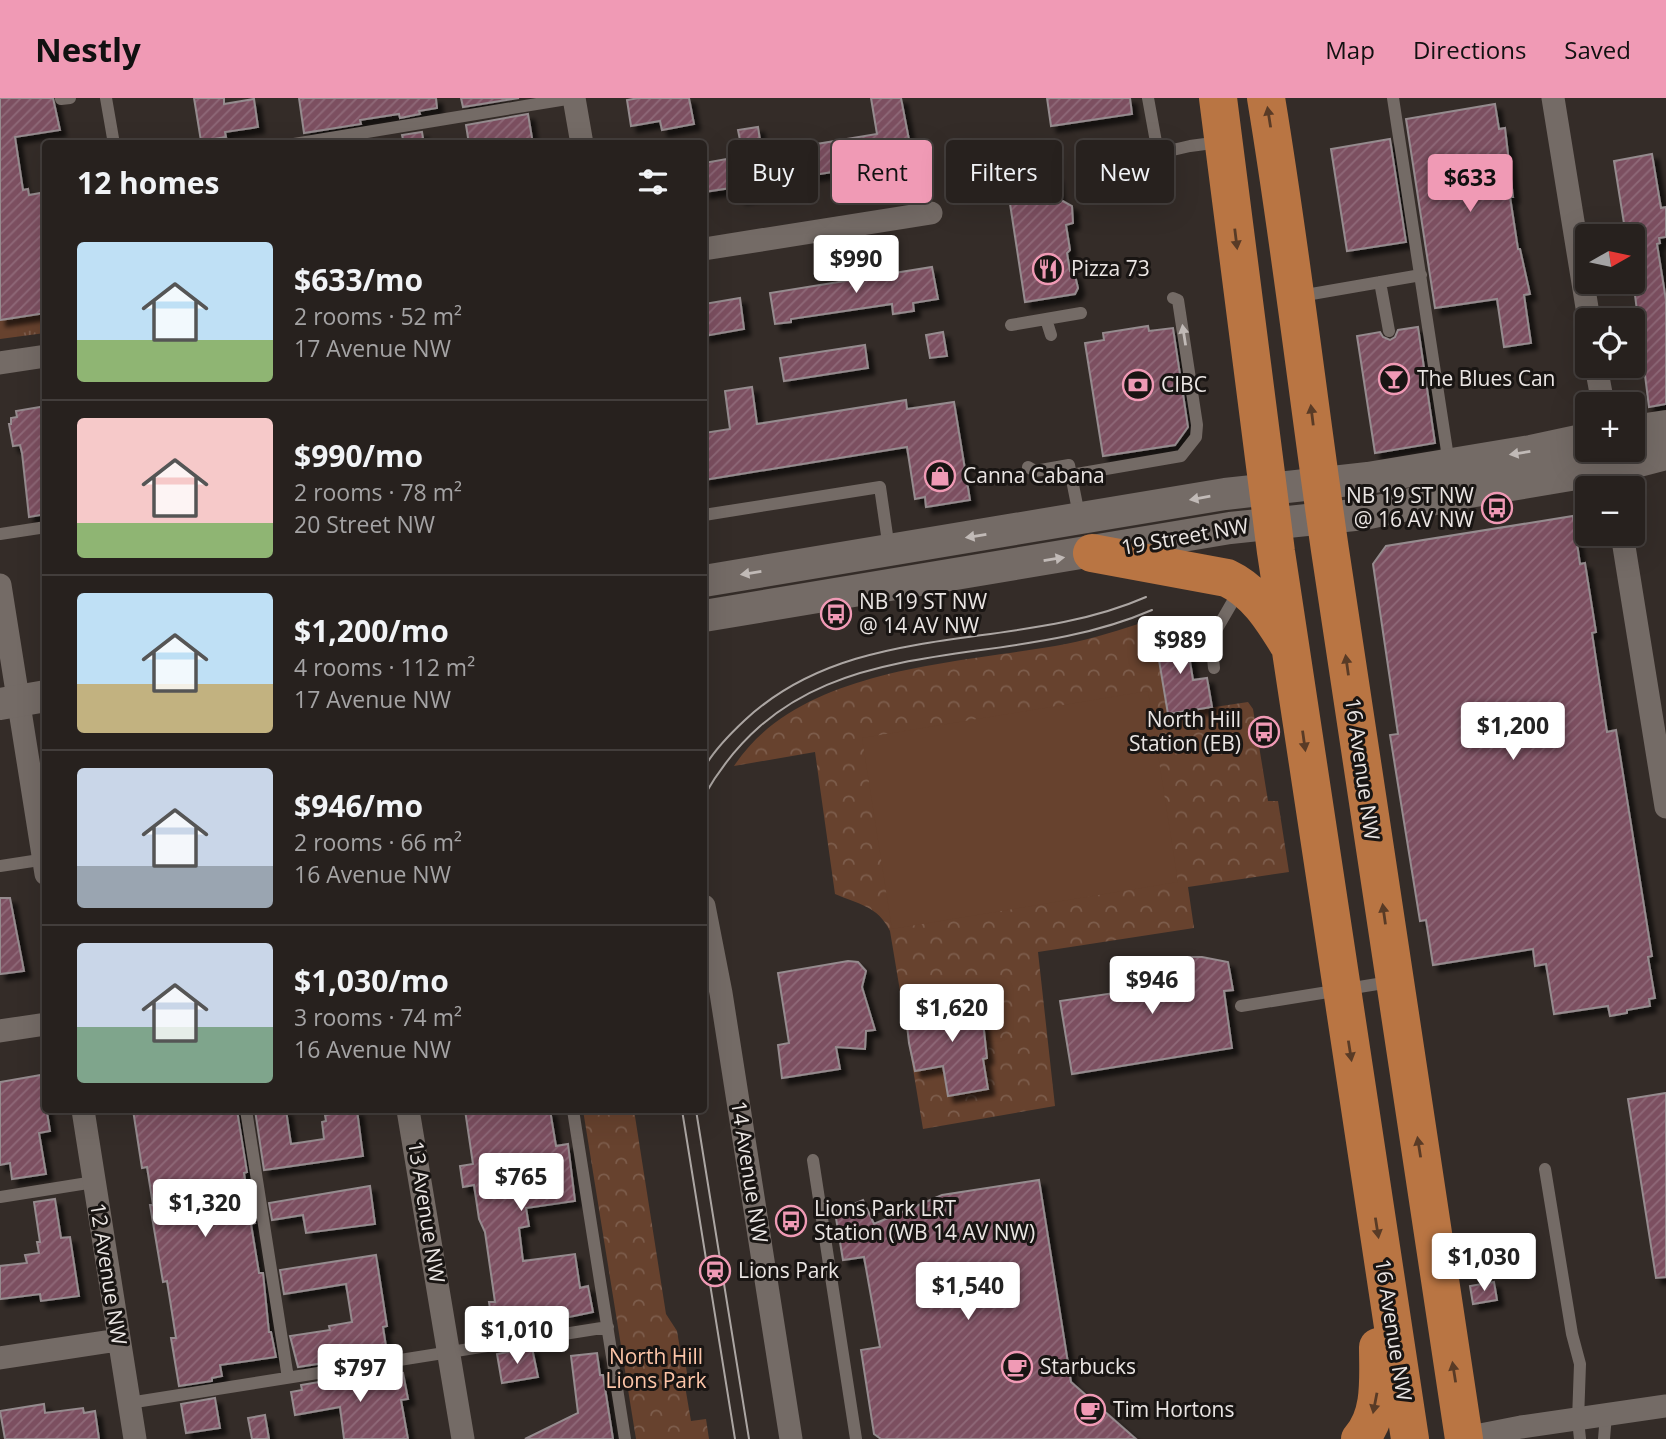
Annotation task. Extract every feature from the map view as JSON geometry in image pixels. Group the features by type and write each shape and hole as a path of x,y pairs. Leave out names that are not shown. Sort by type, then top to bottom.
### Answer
{"highway":[{"name":"16 Avenue NW","path":"1218,98 1270,505 1410,1439"},
{"name":"16 Avenue NW","path":"1266,98 1463,1439"},
{"path":"1085,536 1221,576 1242,585 1269,614 1291,649"},
{"path":"1360,1439 1372,1420 1378,1390 1378,1321 1386,1287"}],"street":[{"path":"574,98 581,140"},
{"path":"1553,98 1587,308"},
{"path":"707,249 931,213"},
{"path":"0,363 42,357"},
{"path":"1645,429 1666,426"},
{"name":"19 Street NW","path":"712,614 1085,536 1270,505 1323,500 1449,464 1575,441"},
{"name":"19 Street NW","path":"1617,476 1666,454"},
{"name":"19 Street NW","path":"1323,500 1364,514 1463,493 1575,482"},
{"name":"19 Street NW","path":"707,580 890,550 1085,536"},
{"path":"1624,546 1666,807"},
{"path":"0,585 21,701 42,844"},
{"path":"707,632 712,614"},
{"name":"14 Avenue NW","path":"707,921 721,993 792,1439"},
{"path":"0,1031 42,1025"},
{"name":"12 Avenue NW","path":"83,1113 135,1439"},
{"name":"13 Avenue NW","path":"409,1113 463,1439"},
{"path":"0,1358 118,1340"},
{"path":"1463,1439 1579,1429 1606,1415 1666,1406"}],"lane":[{"path":"318,140 574,98"},
{"path":"1148,98 1155,154 1224,142"},
{"path":"1393,98 1449,464"},
{"path":"93,111 107,103 113,140"},
{"path":"1296,296 1421,275"},
{"path":"1380,282 1389,331"},
{"path":"1028,467 1035,471 1070,470 1181,456 1196,437 1197,425 1178,300 1173,298"},
{"path":"1011,325 1081,313"},
{"path":"1046,319 1051,335"},
{"path":"1070,470 1085,536"},
{"path":"707,515 880,487 890,550"},
{"path":"0,534 42,528"},
{"path":"1214,668 1211,639 1242,585"},
{"path":"0,866 42,864"},
{"path":"1241,1006 1394,982"},
{"path":"246,1113 288,1378"},
{"path":"572,1113 625,1439"},
{"path":"813,1160 856,1439"},
{"path":"1545,1169 1572,1334 1580,1364 1579,1429"},
{"path":"0,1197 94,1182"},
{"path":"129,1403 608,1327"},
{"path":"1604,1439 1606,1415"}],"green space":[{"path":"42,313 42,333 0,339 0,319"},
{"path":"1138,624 1149,635 1155,636 1168,714 1248,702 1253,709 1268,801 1278,801 1289,872 1188,887 1194,928 1038,952 1055,1106 923,1129 890,931 873,911 835,894 815,752 734,766 762,734 796,709 836,690 925,666 1066,644"},
{"path":"1148,691 1178,882 892,929 862,738"},
{"name":"North Hill Lions Park","path":"583,1113 634,1113 666,1314 677,1331 680,1349 683,1349 691,1421 706,1419 709,1439 636,1439"}],"building":[{"path":"0,98 53,98 60,130 15,137 23,190 28,189 29,195 42,193 42,314 0,320"},
{"path":"194,98 224,98 224,104 254,99 258,127 225,132 226,137 201,140"},
{"path":"299,98 436,98 437,108 400,118 399,114 360,120 361,124 304,133"},
{"path":"461,98 519,98 463,107"},
{"path":"689,98 694,124 662,130 660,121 631,126 627,100"},
{"path":"871,98 901,98 909,140 841,140 877,134"},
{"path":"1047,98 1130,98 1132,114 1051,126"},
{"path":"1495,104 1499,129 1505,128 1513,197 1510,197 1518,249 1530,294 1524,295 1531,343 1504,347 1497,299 1435,308 1406,119"},
{"path":"528,114 532,140 468,140 466,125"},
{"path":"758,127 760,140 740,140 738,130"},
{"path":"422,132 423,140 403,140 402,135"},
{"path":"1390,139 1406,242 1347,251 1331,149"},
{"path":"832,141 832,172 818,174 818,144"},
{"path":"1652,154 1661,208 1666,207 1666,237 1659,238 1660,243 1657,244 1666,300 1666,404 1649,407 1645,375 1645,308 1637,308 1635,294 1645,294 1645,224 1624,224 1614,161"},
{"path":"728,159 728,188 707,192 707,162"},
{"path":"1062,201 1072,206 1073,223 1066,225 1070,250 1067,253 1070,271 1075,275 1078,288 1075,294 1025,302 1010,203 1062,203"},
{"path":"932,267 938,299 913,303 914,311 893,314 892,304 791,319 791,322 775,324 770,293"},
{"path":"740,298 744,329 707,335 707,304"},
{"name":"CIBC","path":"1148,326 1149,331 1173,328 1188,427 1175,445 1103,456 1085,343 1104,340 1103,333"},
{"name":"The Blues Can","path":"1418,327 1435,443 1375,453 1357,336 1380,332 1390,340 1398,330"},
{"path":"943,332 947,356 930,358 926,335"},
{"path":"865,345 868,368 784,381 780,358"},
{"path":"752,387 757,424 906,400 907,409 954,402 970,500 926,507 925,497 915,499 907,447 707,480 707,433 730,429 725,391"},
{"path":"42,407 42,515 29,517 22,453 20,445 13,446 9,424 11,418 17,417 16,411"},
{"path":"1573,516 1575,546 1577,546 1580,564 1585,563 1596,632 1592,633 1607,732 1616,730 1652,956 1648,957 1655,998 1649,999 1650,1006 1610,1016 1608,1006 1554,1014 1546,964 1535,966 1533,949 1433,965 1426,920 1420,921 1390,735 1398,734 1373,564 1386,546"},
{"path":"1185,631 1193,680 1207,678 1212,707 1168,714 1155,636"},
{"path":"0,898 10,898 24,971 0,974"},
{"path":"1177,957 1202,957 1228,962 1233,990 1224,991 1232,1048 1072,1074 1060,1001 1135,990 1132,970"},
{"path":"848,961 858,962 866,971 862,987 875,1030 866,1031 865,1049 836,1047 840,1069 782,1078 778,1045 789,1043 778,973"},
{"path":"976,990 984,1031 987,1058 983,1059 988,1089 948,1096 943,1066 915,1071 906,1016 953,1008 951,995"},
{"path":"41,1075 42,1113 47,1113 50,1131 39,1133 46,1174 12,1179 10,1163 0,1165 0,1082"},
{"path":"1666,1093 1666,1277 1656,1278 1628,1099"},
{"path":"133,1113 237,1113 247,1172 244,1173 249,1206 252,1206 255,1223 251,1224 259,1273 263,1273 269,1332 276,1357 220,1365 222,1376 212,1378 212,1381 179,1386 171,1338 176,1338 167,1281 163,1282 150,1205 153,1205 147,1167 142,1168"},
{"path":"255,1113 286,1113 291,1144 324,1139 322,1122 326,1121 325,1115 357,1113 363,1156 264,1170"},
{"path":"465,1113 550,1113 556,1146 568,1144 575,1201 526,1208 529,1226 519,1228 523,1261 575,1254 580,1288 588,1286 593,1312 569,1317 568,1310 530,1315 529,1331 494,1336 489,1302 495,1302 485,1232 479,1219 474,1185 463,1187 460,1166 473,1164"},
{"path":"1039,1180 1071,1382 1136,1439 881,1439 874,1434 861,1350 880,1347 864,1257 843,1260 835,1212 863,1200 874,1224 942,1195"},
{"path":"370,1186 375,1224 306,1233 303,1215 272,1220 269,1203"},
{"path":"55,1199 61,1238 70,1237 79,1296 41,1301 40,1294 0,1299 0,1266 27,1263 25,1255 39,1253 34,1202"},
{"path":"376,1255 387,1326 383,1327 387,1353 298,1367 290,1336 330,1330 329,1326 352,1322 346,1284 284,1294 280,1270"},
{"path":"1494,1282 1497,1300 1473,1304 1470,1286"},
{"path":"532,1348 538,1377 502,1383 497,1354"},
{"path":"597,1353 613,1439 525,1439 578,1413 571,1356"},
{"path":"390,1370 391,1375 403,1373 408,1399 401,1400 408,1439 344,1439 340,1407 295,1415 291,1392 302,1390 301,1385"},
{"path":"215,1398 220,1428 186,1433 181,1404"},
{"path":"44,1404 45,1413 83,1408 84,1413 95,1411 99,1439 5,1439 0,1411"},
{"path":"265,1415 269,1439 252,1439 248,1418"}],"tram line":[{"path":"707,764 745,720 789,687 836,665 886,651 938,641 1044,626 1096,614 1146,597"},
{"path":"707,792 746,739 795,701 849,677 907,662 1029,643 1091,630 1152,610"},
{"path":"682,1113 735,1439"},
{"path":"696,1113 749,1439"}],"place":[{"name":"Pizza 73","path":"1048,269"},
{"name":"The Blues Can","path":"1394,379"},
{"name":"CIBC","path":"1138,385"},
{"name":"Canna Cabana","path":"940,476"},
{"name":"NB 19 ST NW @ 16 AV NW","path":"1497,508"},
{"name":"NB 19 ST NW @ 14 AV NW","path":"836,614"},
{"name":"North Hill Station (EB)","path":"1264,732"},
{"name":"Lions Park LRT Station (WB 14 AV NW)","path":"791,1221"},
{"name":"Lions Park","path":"715,1271"},
{"name":"Starbucks","path":"1017,1367"},
{"name":"Tim Hortons","path":"1090,1410"}]}
